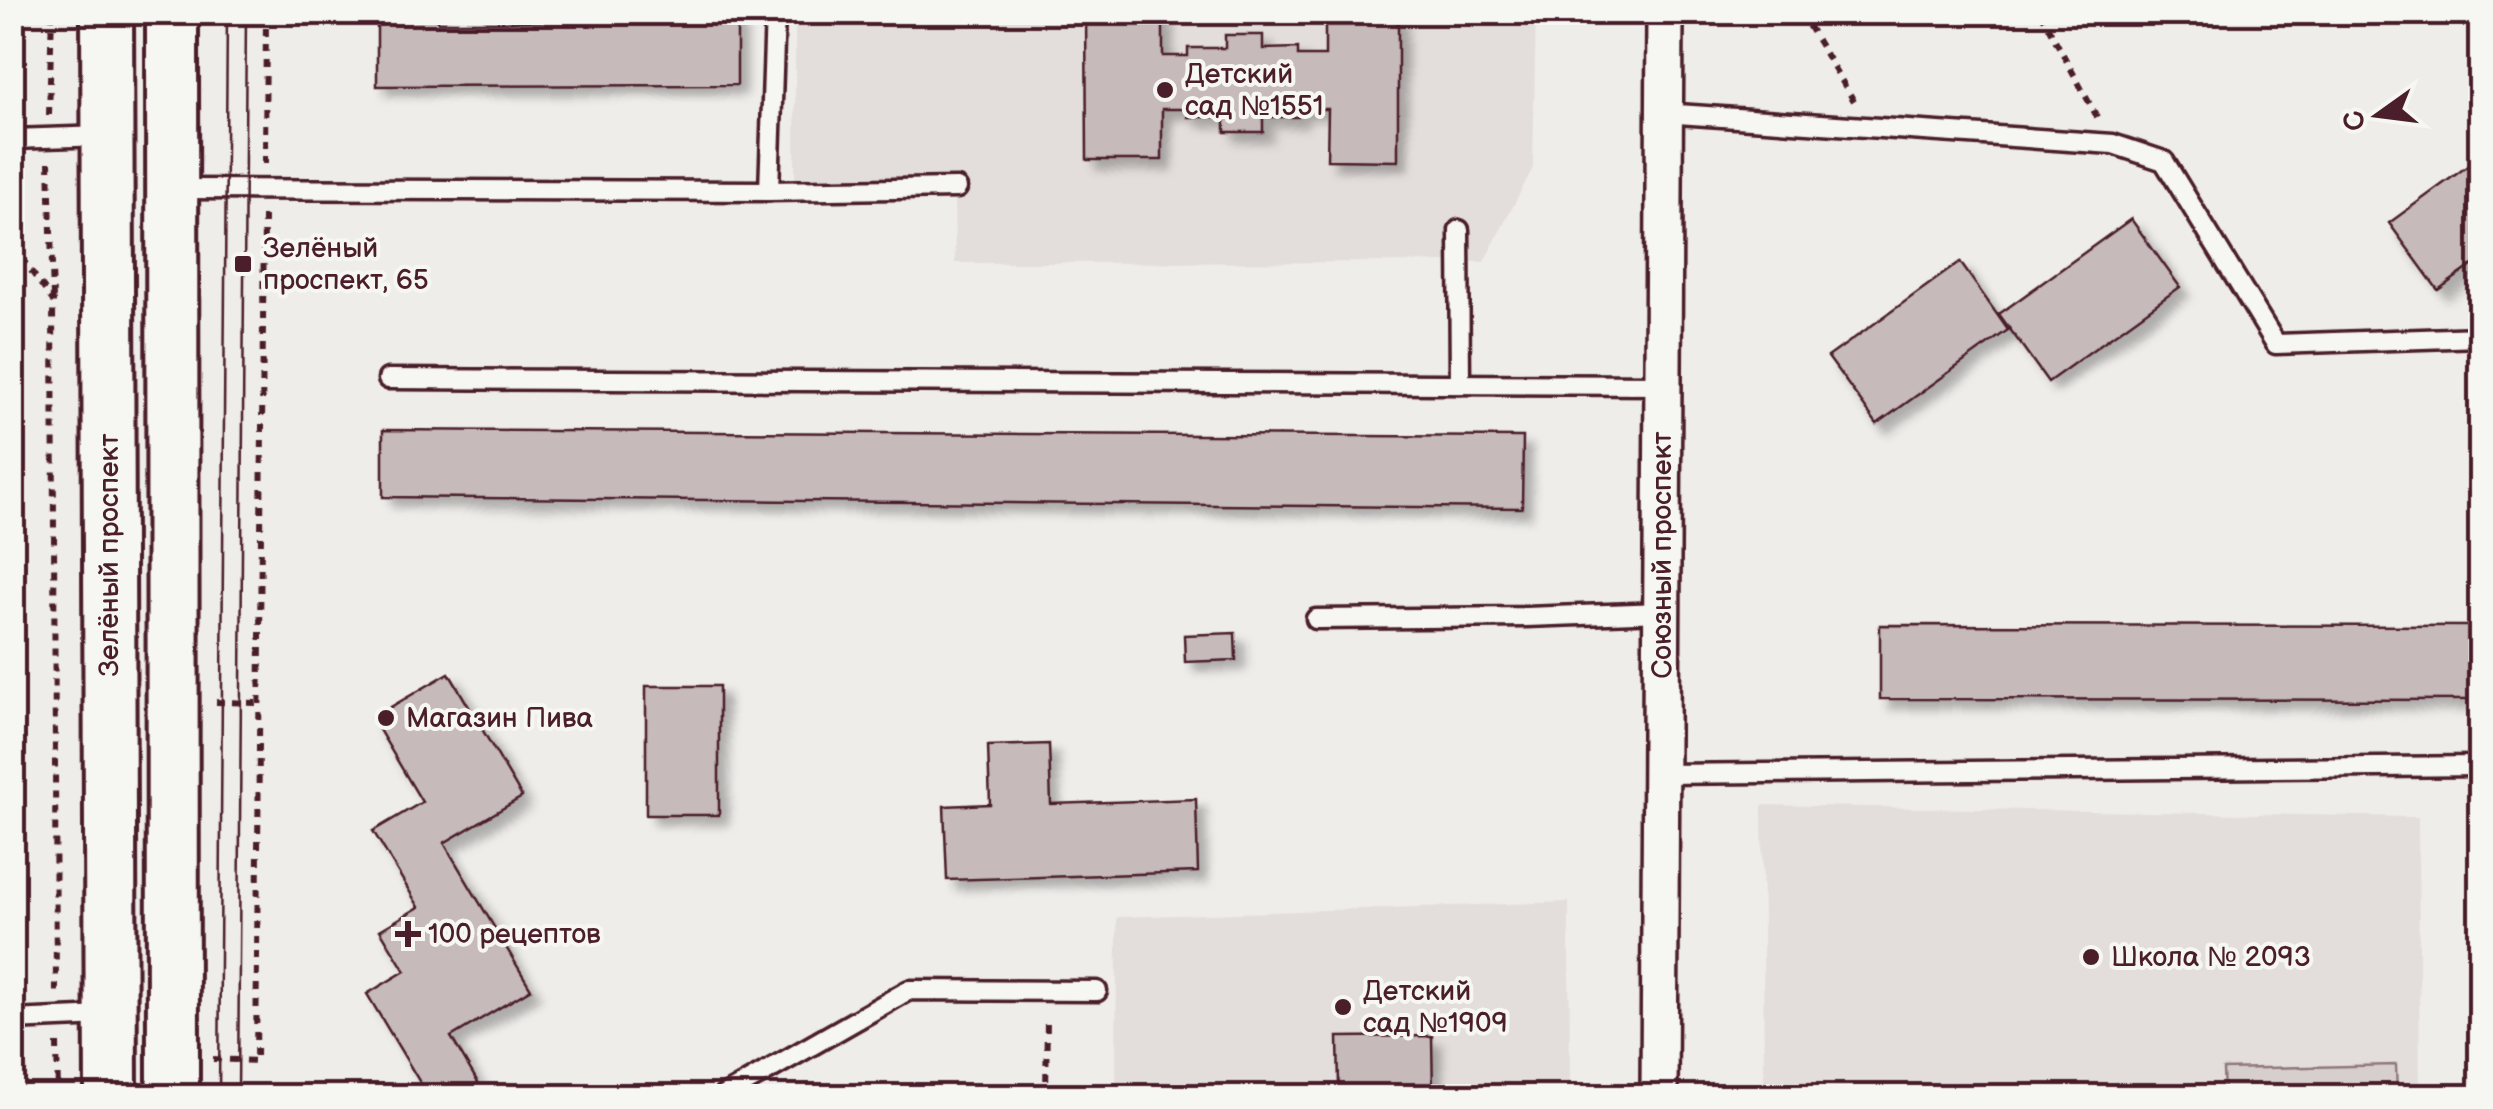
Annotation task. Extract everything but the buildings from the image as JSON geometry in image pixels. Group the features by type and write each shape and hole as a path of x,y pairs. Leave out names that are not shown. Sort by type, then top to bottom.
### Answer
{"main road":[{"name":"Зелёный проспект","path":"107,12 111,1096"},
{"path":"172,12 171,189 189,1078"}],"street":[{"name":"Союзный проспект","path":"1659,1096 1664,12"}],"lane":[{"path":"769,191 776,12"},
{"path":"1664,113 2112,144 2164,161 2276,344 2480,337"},
{"path":"12,139 107,136"},
{"path":"171,189 957,188"},
{"path":"1459,230 1460,384"},
{"path":"388,379 1663,385"},
{"path":"1316,619 1662,612"},
{"path":"1661,774 2480,766"},
{"path":"722,1096 909,990 1097,991"},
{"path":"12,1020 111,1015"}],"path":[{"path":"52,12 48,138 53,301 58,1096"},
{"path":"189,1078 256,1061 266,12"},
{"path":"1800,12 1870,127"},
{"path":"2040,12 2112,144"},
{"path":"12,246 53,301"},
{"path":"1046,1096 1047,990"}],"shaded area":[{"name":"Детский сад №1551","path":"795,13 1536,13 1533,168 1484,262 955,263 954,201 795,203"},
{"name":"Школа № 2093","path":"1762,805 2418,817 2420,1096 1764,1096"},
{"name":"Детский сад №1909","path":"1569,902 1570,1096 1116,1096 1117,917"},
{"path":"2396,1065 2397,1096 2224,1096 2223,1069"},
{"path":"12,1068 28,1068 28,1096 13,1096"}],"tram line":[{"path":"219,1096 227,12"},
{"path":"238,1096 246,12"}],"place":[{"name":"Детский сад №1551","path":"1165,90"},
{"name":"Зелёный проспект, 65","path":"243,264"},
{"name":"Магазин Пива","path":"386,718"},
{"name":"100 рецептов","path":"408,934"},
{"name":"Школа № 2093","path":"2091,957"},
{"name":"Детский сад №1909","path":"1343,1007"}]}
